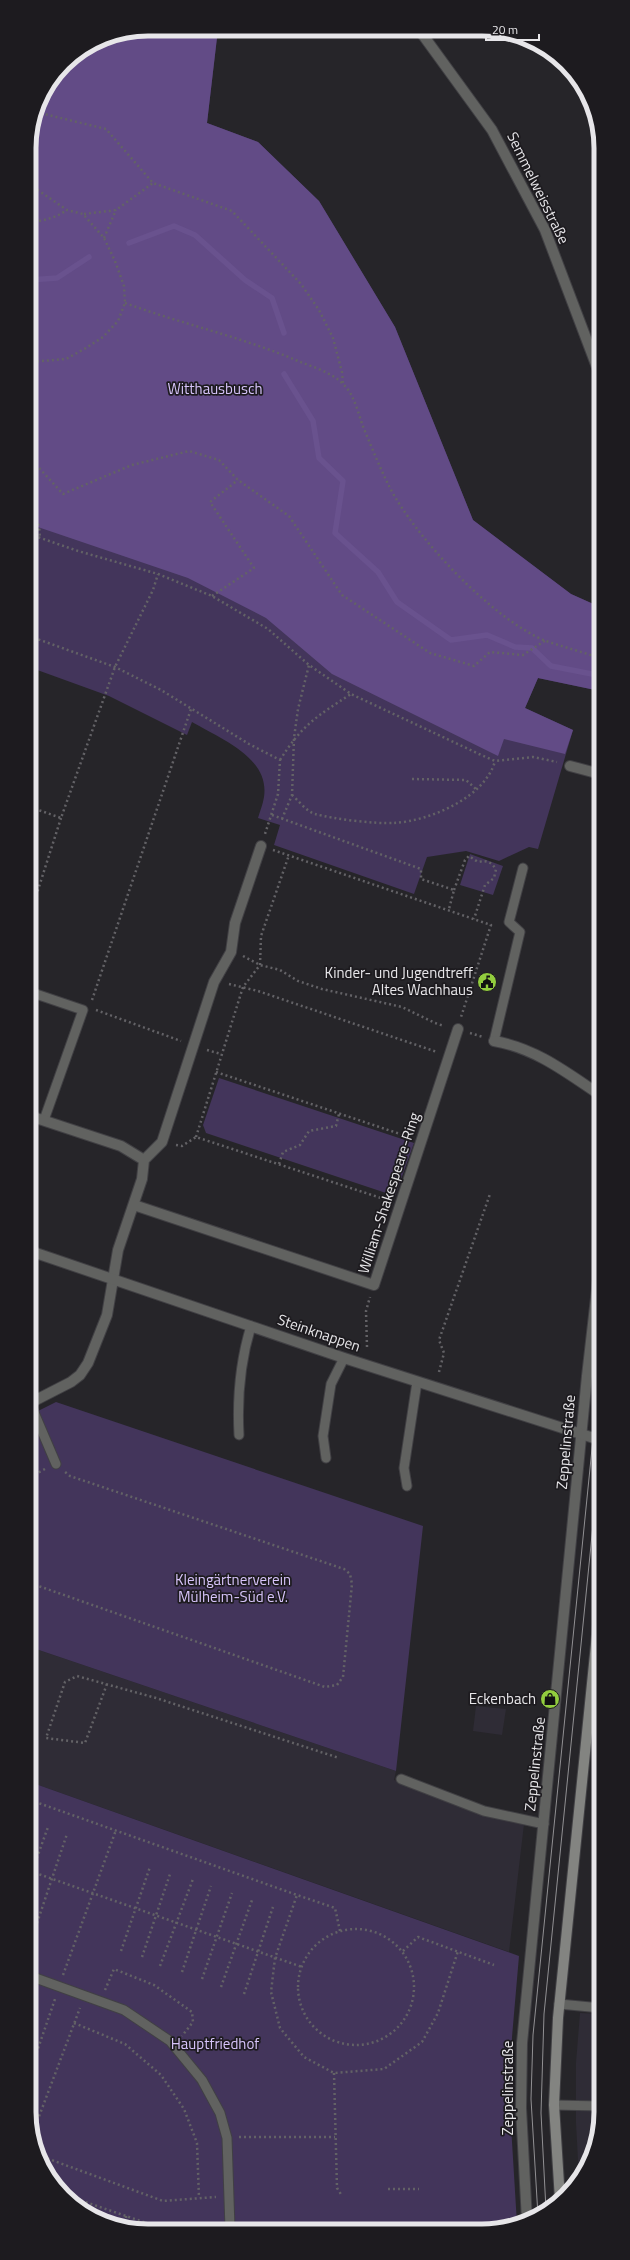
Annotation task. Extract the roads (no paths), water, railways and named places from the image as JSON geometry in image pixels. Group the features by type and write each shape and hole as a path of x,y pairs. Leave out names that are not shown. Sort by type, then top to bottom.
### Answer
{"main road":[{"path":"560,2192 554,2105 559,2004 594,1655"}],"street":[{"name":"Semmelweisstraße","path":"424,36 492,130 545,230 594,359"},
{"path":"570,766 594,772"},
{"path":"36,1400 80,1375 88,1363 107,1315 118,1250 142,1179 144,1160 162,1142 214,982 231,952 235,923 261,846"},
{"name":"William-Shakespeare-Ring","path":"134,1205 374,1285 458,1029"},
{"path":"494,1041 512,1044 545,1058 594,1091"},
{"path":"36,1118 121,1146 144,1160"},
{"name":"Steinknappen","path":"36,1253 344,1358 594,1438"},
{"name":"Zeppelinstraße","path":"526,2215 521,2108 522,2043 529,1955 544,1824 594,1320"}],"lane":[{"path":"494,1041 520,932 509,922 523,868"},
{"path":"36,994 83,1010 44,1120"},
{"path":"239,1435 238,1413 242,1357 251,1326"},
{"path":"326,1458 323,1436 331,1384 344,1358"},
{"path":"407,1486 404,1468 417,1382"},
{"path":"36,1417 56,1464"},
{"path":"402,1779 484,1812 544,1824"},
{"path":"36,1978 124,2010 173,2045 202,2080 220,2113 226,2138 230,2224"},
{"path":"559,2004 594,2007"},
{"path":"554,2105 594,2106"}],"waterway":[{"path":"129,243 174,226 195,235 245,280 272,298 284,333"},
{"path":"36,280 57,278 89,257"},
{"path":"284,374 313,421 319,458 343,481 335,533 378,572 397,602 451,640 487,635 515,647 532,648 551,666 592,674"}],"tram line":[{"path":"538,2209 531,2099 533,2035 594,1429"},
{"path":"546,2204 541,2113 544,2014 594,1515"}],"place":[{"name":"Kinder- und Jugendtreff Altes Wachhaus","path":"487,982"},
{"name":"Eckenbach","path":"550,1699"}],"park label":[{"name":"Witthausbusch","path":"215,389"},
{"name":"Kleingärtnerverein Mülheim-Süd e.V.","path":"233,1588"},
{"name":"Hauptfriedhof","path":"215,2044"}]}
